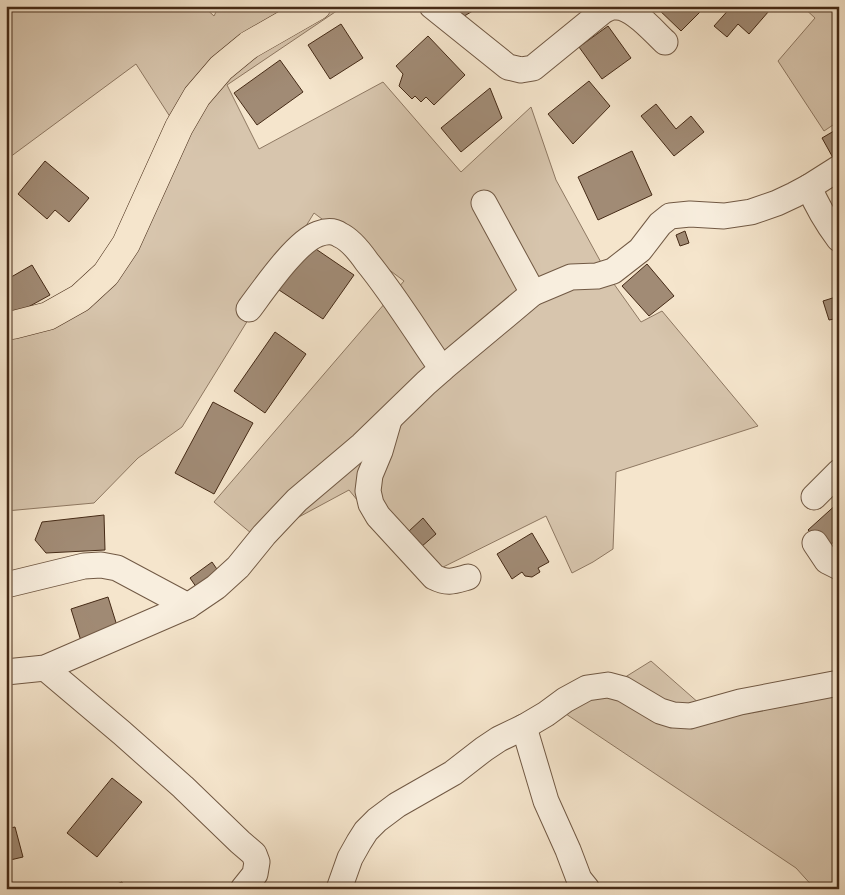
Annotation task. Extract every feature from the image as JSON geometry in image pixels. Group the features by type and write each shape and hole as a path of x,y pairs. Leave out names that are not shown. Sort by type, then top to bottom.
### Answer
{"main road":[{"path":"6,325 48,316 80,298 106,274 126,244 179,127 197,96 221,68 249,45 317,6"}],"street":[{"path":"432,6 508,67 522,70 533,68 603,11 612,6 624,7 633,13 665,42"},
{"path":"6,672 45,668 188,606 216,587 238,567 297,500 362,445 442,369 534,293 571,277 597,276 613,271 640,250 660,224 670,216 690,214 724,216 752,212 777,203 809,187 839,168"},
{"path":"809,187 815,202 839,239"},
{"path":"484,203 534,293"},
{"path":"249,309 290,257 303,244 317,234 329,230 341,235 355,247 377,274 442,369"},
{"path":"390,417 380,451 370,475 368,491 371,504 378,516 434,577 452,582 468,577"},
{"path":"814,497 839,472"},
{"path":"815,543 827,561 839,567"},
{"path":"6,585 84,566 101,565 117,568 188,606"},
{"path":"45,668 122,733 254,854 257,862 255,874 243,889"},
{"path":"339,889 350,858 366,831 377,820 397,805 453,774 498,739 524,727 587,688 608,685 623,689 660,711 690,716 740,702 839,683"},
{"path":"524,727 546,801 579,879 586,889"}],"shaded area":[{"path":"6,6 203,6 214,16 219,6 344,6 227,85 259,149 383,82 461,172 531,107 556,180 609,277 641,322 662,311 758,426 616,472 613,549 572,573 546,516 421,578 349,490 258,539 214,502 404,281 314,213 182,427 138,458 94,503 6,511 6,327 123,260 176,126 136,64 6,160"},
{"path":"802,6 839,6 839,121 824,131 778,61 815,18"},
{"path":"651,661 700,704 802,703 839,694 839,889 815,889 796,868 566,714"}],"building":[{"path":"456,6 481,6 456,21 452,15 459,10"},
{"path":"655,6 705,6 705,7 681,31"},
{"path":"732,6 763,6 769,11 749,34 738,24 727,37 714,26"},
{"path":"341,24 363,58 330,79 308,45"},
{"path":"608,26 631,58 602,79 579,47"},
{"path":"428,36 465,75 434,105 426,97 421,102 415,96 412,99 399,86 403,74 396,66"},
{"path":"280,60 303,92 257,125 234,93"},
{"path":"589,81 610,106 573,144 548,114"},
{"path":"490,88 502,118 461,152 441,128"},
{"path":"656,104 676,129 691,116 704,132 674,156 641,116"},
{"path":"839,128 839,164 837,165 822,138"},
{"path":"632,151 652,195 598,220 578,177"},
{"path":"45,161 89,198 69,222 55,210 47,219 18,194"},
{"path":"685,231 689,243 680,246 676,235"},
{"path":"310,245 354,275 323,319 279,290"},
{"path":"647,264 674,296 649,316 622,286"},
{"path":"32,265 50,295 10,317 6,311 6,280"},
{"path":"839,296 839,318 829,320 823,301"},
{"path":"275,332 306,354 265,413 234,391"},
{"path":"213,402 253,423 214,494 175,473"},
{"path":"839,502 839,537 826,549 808,530"},
{"path":"104,515 105,550 46,553 35,540 42,522"},
{"path":"423,518 436,534 421,547 408,532"},
{"path":"532,533 549,562 538,568 540,572 532,577 525,576 522,572 512,579 497,554"},
{"path":"212,562 221,575 199,591 190,578"},
{"path":"108,597 118,629 81,641 71,609"},
{"path":"112,778 142,802 97,857 67,833"},
{"path":"15,827 23,857 6,861 6,829"},
{"path":"122,882 125,889 104,889"}]}
